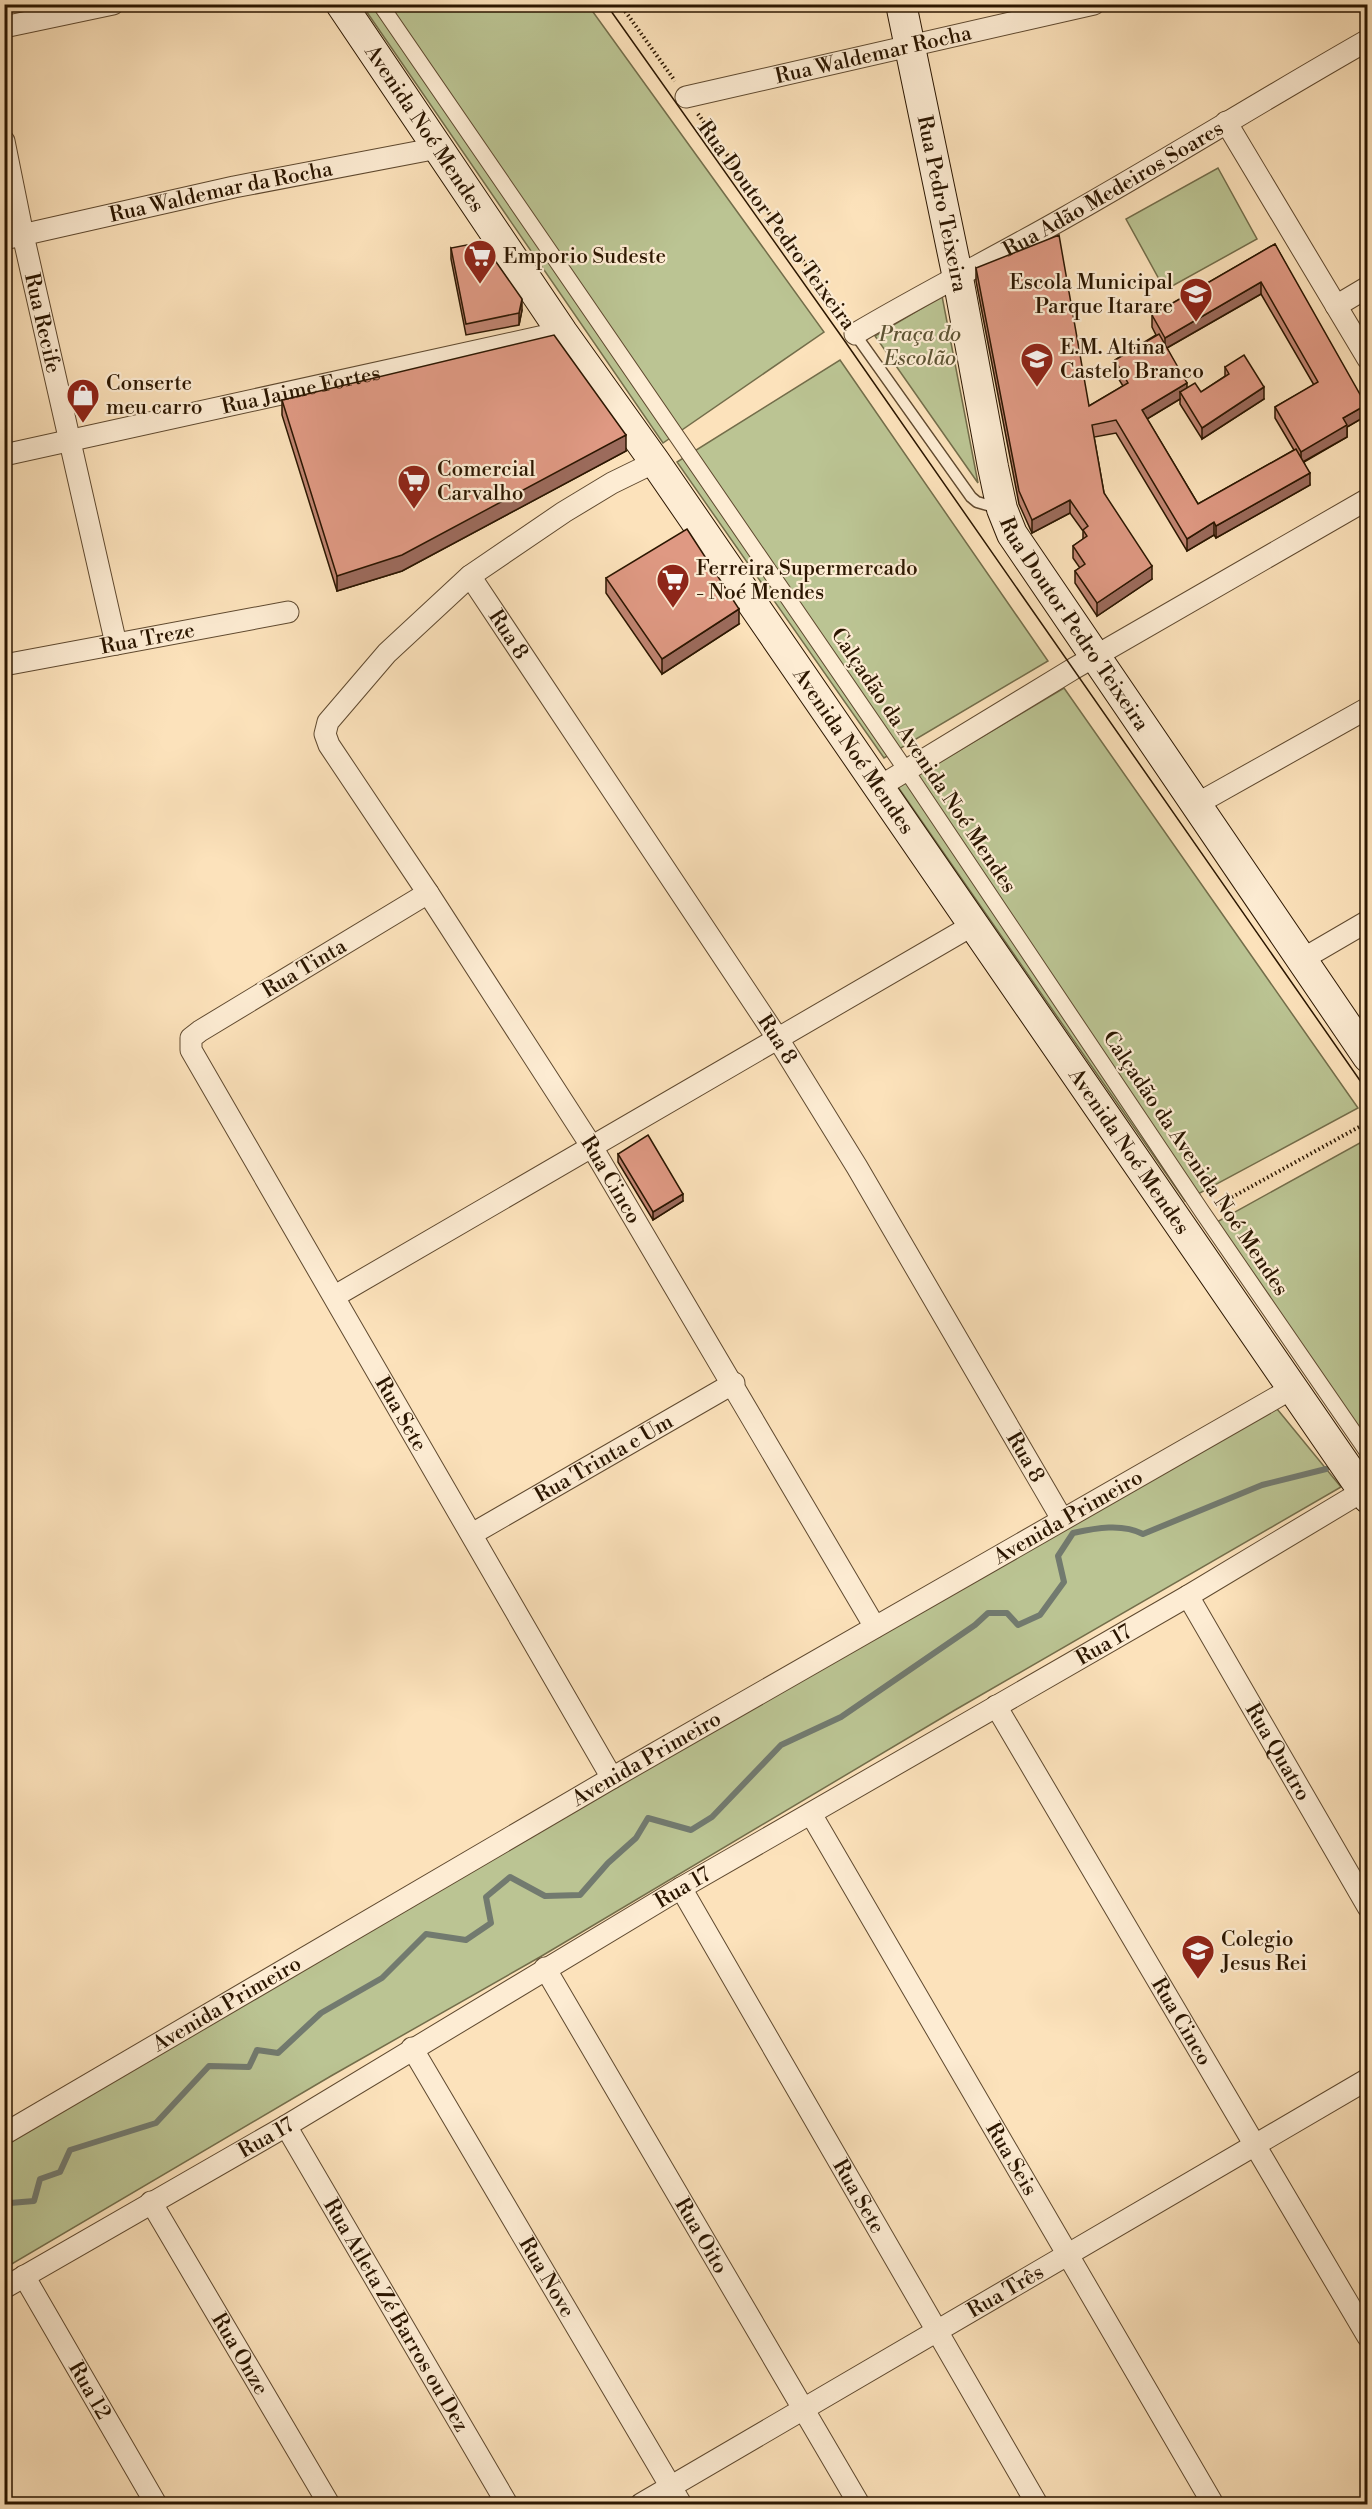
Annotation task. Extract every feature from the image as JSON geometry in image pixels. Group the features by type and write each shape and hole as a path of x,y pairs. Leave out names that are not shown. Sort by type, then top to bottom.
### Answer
{"main road":[{"name":"Avenida Noé Mendes","path":"341,4 562,332 655,462 1365,1494"},
{"name":"Rua Pedro Teixeira","path":"901,4 958,278 1002,509"},
{"name":"Rua Doutor Pedro Teixeira","path":"1002,509 1012,534 1368,1057"}],"street":[{"path":"4,27 113,4"},
{"name":"Calçadão da Avenida Noé Mendes","path":"380,4 906,770 1203,1213 1368,1453"},
{"name":"Rua Waldemar Rocha","path":"686,97 1094,4"},
{"name":"Rua Adão Medeiros Soares","path":"855,334 911,300 958,278 1068,216 1368,40"},
{"path":"1226,122 1368,359"},
{"name":"Rua Recife","path":"4,141 14,237 70,440 116,644"},
{"name":"Rua Waldemar da Rocha","path":"14,237 234,187 438,148"},
{"path":"1336,306 1368,287"},
{"name":"Rua Jaime Fortes","path":"4,455 562,332"},
{"path":"470,576 564,512 612,483 655,462"},
{"path":"879,787 1095,657 1368,499"},
{"name":"Rua Cinco","path":"470,576 387,652 330,720 325,734 329,746 428,892 592,1147 734,1383 875,1627"},
{"name":"Rua 8","path":"470,576 778,1039 857,1167 1062,1519"},
{"name":"Rua Treze","path":"4,665 288,612"},
{"path":"1195,805 1368,708"},
{"name":"Rua Tinta","path":"191,1050 191,1038 200,1031 428,892"},
{"path":"1301,960 1368,921"},
{"path":"335,1296 973,925"},
{"name":"Rua Sete","path":"191,1050 612,1778"},
{"name":"Rua Trinta e Um","path":"472,1534 734,1383"},
{"name":"Avenida Primeiro","path":"4,2134 612,1778 1292,1389"},
{"name":"Rua 17","path":"4,2288 286,2126 681,1888 1365,1494"},
{"name":"Rua Quatro","path":"1188,1596 1368,1907"},
{"name":"Rua Cinco","path":"996,1706 1368,2337"},
{"name":"Rua Seis","path":"811,1814 1213,2505"},
{"name":"Rua Sete","path":"681,1888 1037,2505"},
{"name":"Rua Oito","path":"545,1968 859,2505"},
{"name":"Rua Nove","path":"412,2048 676,2496"},
{"name":"Rua Três","path":"641,2505 676,2496 804,2410 1368,2079"},
{"name":"Rua Atleta Zé Barros ou Dez","path":"286,2126 507,2505"},
{"name":"Rua Onze","path":"151,2202 329,2505"},
{"name":"Rua 12","path":"24,2277 156,2505"}],"lane":[{"name":"Rua Doutor Pedro Teixeira","path":"855,334 971,497 984,505 1002,509"}],"path":[{"name":"Rua Doutor Pedro Teixeira","path":"620,4 855,334"},
{"path":"1203,1213 1368,1122"}],"green space":[{"path":"362,5 588,5 824,332 663,443"},
{"path":"1218,168 1257,239 1165,290 1126,219"},
{"name":"Praça do Escolão","path":"942,296 978,483 875,336"},
{"path":"840,360 1048,661 884,758 677,462"},
{"path":"1064,688 1358,1108 1185,1201 898,787"},
{"path":"1367,1139 1367,1463 1206,1228"},
{"path":"1273,1404 1341,1487 955,1710 540,1957 331,2076 5,2268 4,2143"}],"building":[{"path":"1059,235 1089,406 1128,383 1115,360 1159,334 1187,383 1142,410 1198,504 1296,449 1310,473 1216,526 1214,522 1187,539 1116,420 1092,425 1104,493 1152,566 1097,603 1075,571 1085,564 1073,546 1087,536 1083,530 1088,526 1070,500 1032,520 1019,491 976,268"},
{"name":"Emporio Sudeste","path":"482,242 522,299 519,313 466,324 451,248"},
{"path":"1275,244 1366,405 1343,418 1347,425 1301,452 1275,407 1318,382 1261,282 1165,338 1152,315"},
{"name":"Comercial Carvalho","path":"554,335 626,435 402,555 337,576 282,400"},
{"path":"1244,355 1264,387 1202,428 1180,392 1195,383 1201,392 1229,374 1225,367"},
{"name":"Ferreira Supermercado - Noé Mendes","path":"687,529 739,609 662,659 606,578"},
{"path":"648,1135 683,1194 653,1212 618,1154"}],"waterway":[{"path":"4,2205 34,2201 40,2179 60,2172 70,2150 156,2123 209,2066 249,2067 257,2050 278,2053 321,2013 382,1978 426,1934 466,1940 491,1923 486,1897 510,1877 545,1896 580,1895 608,1863 636,1838 648,1818 691,1830 712,1817 781,1745 841,1717 975,1625 988,1613 1007,1613 1018,1625 1040,1615 1064,1582 1058,1556 1073,1533 1100,1528 1126,1528 1143,1534 1262,1485 1326,1469"}],"tram line":[{"path":"606,4 844,340 1368,1092"}],"place":[{"name":"Emporio Sudeste","path":"480,285"},
{"name":"Escola Municipal Parque Itarare","path":"1196,323"},
{"name":"E.M. Altina Castelo Branco","path":"1037,388"},
{"name":"Conserte meu carro","path":"83,424"},
{"name":"Comercial Carvalho","path":"414,510"},
{"name":"Ferreira Supermercado - Noé Mendes","path":"673,609"},
{"name":"Colegio Jesus Rei","path":"1198,1980"}]}
